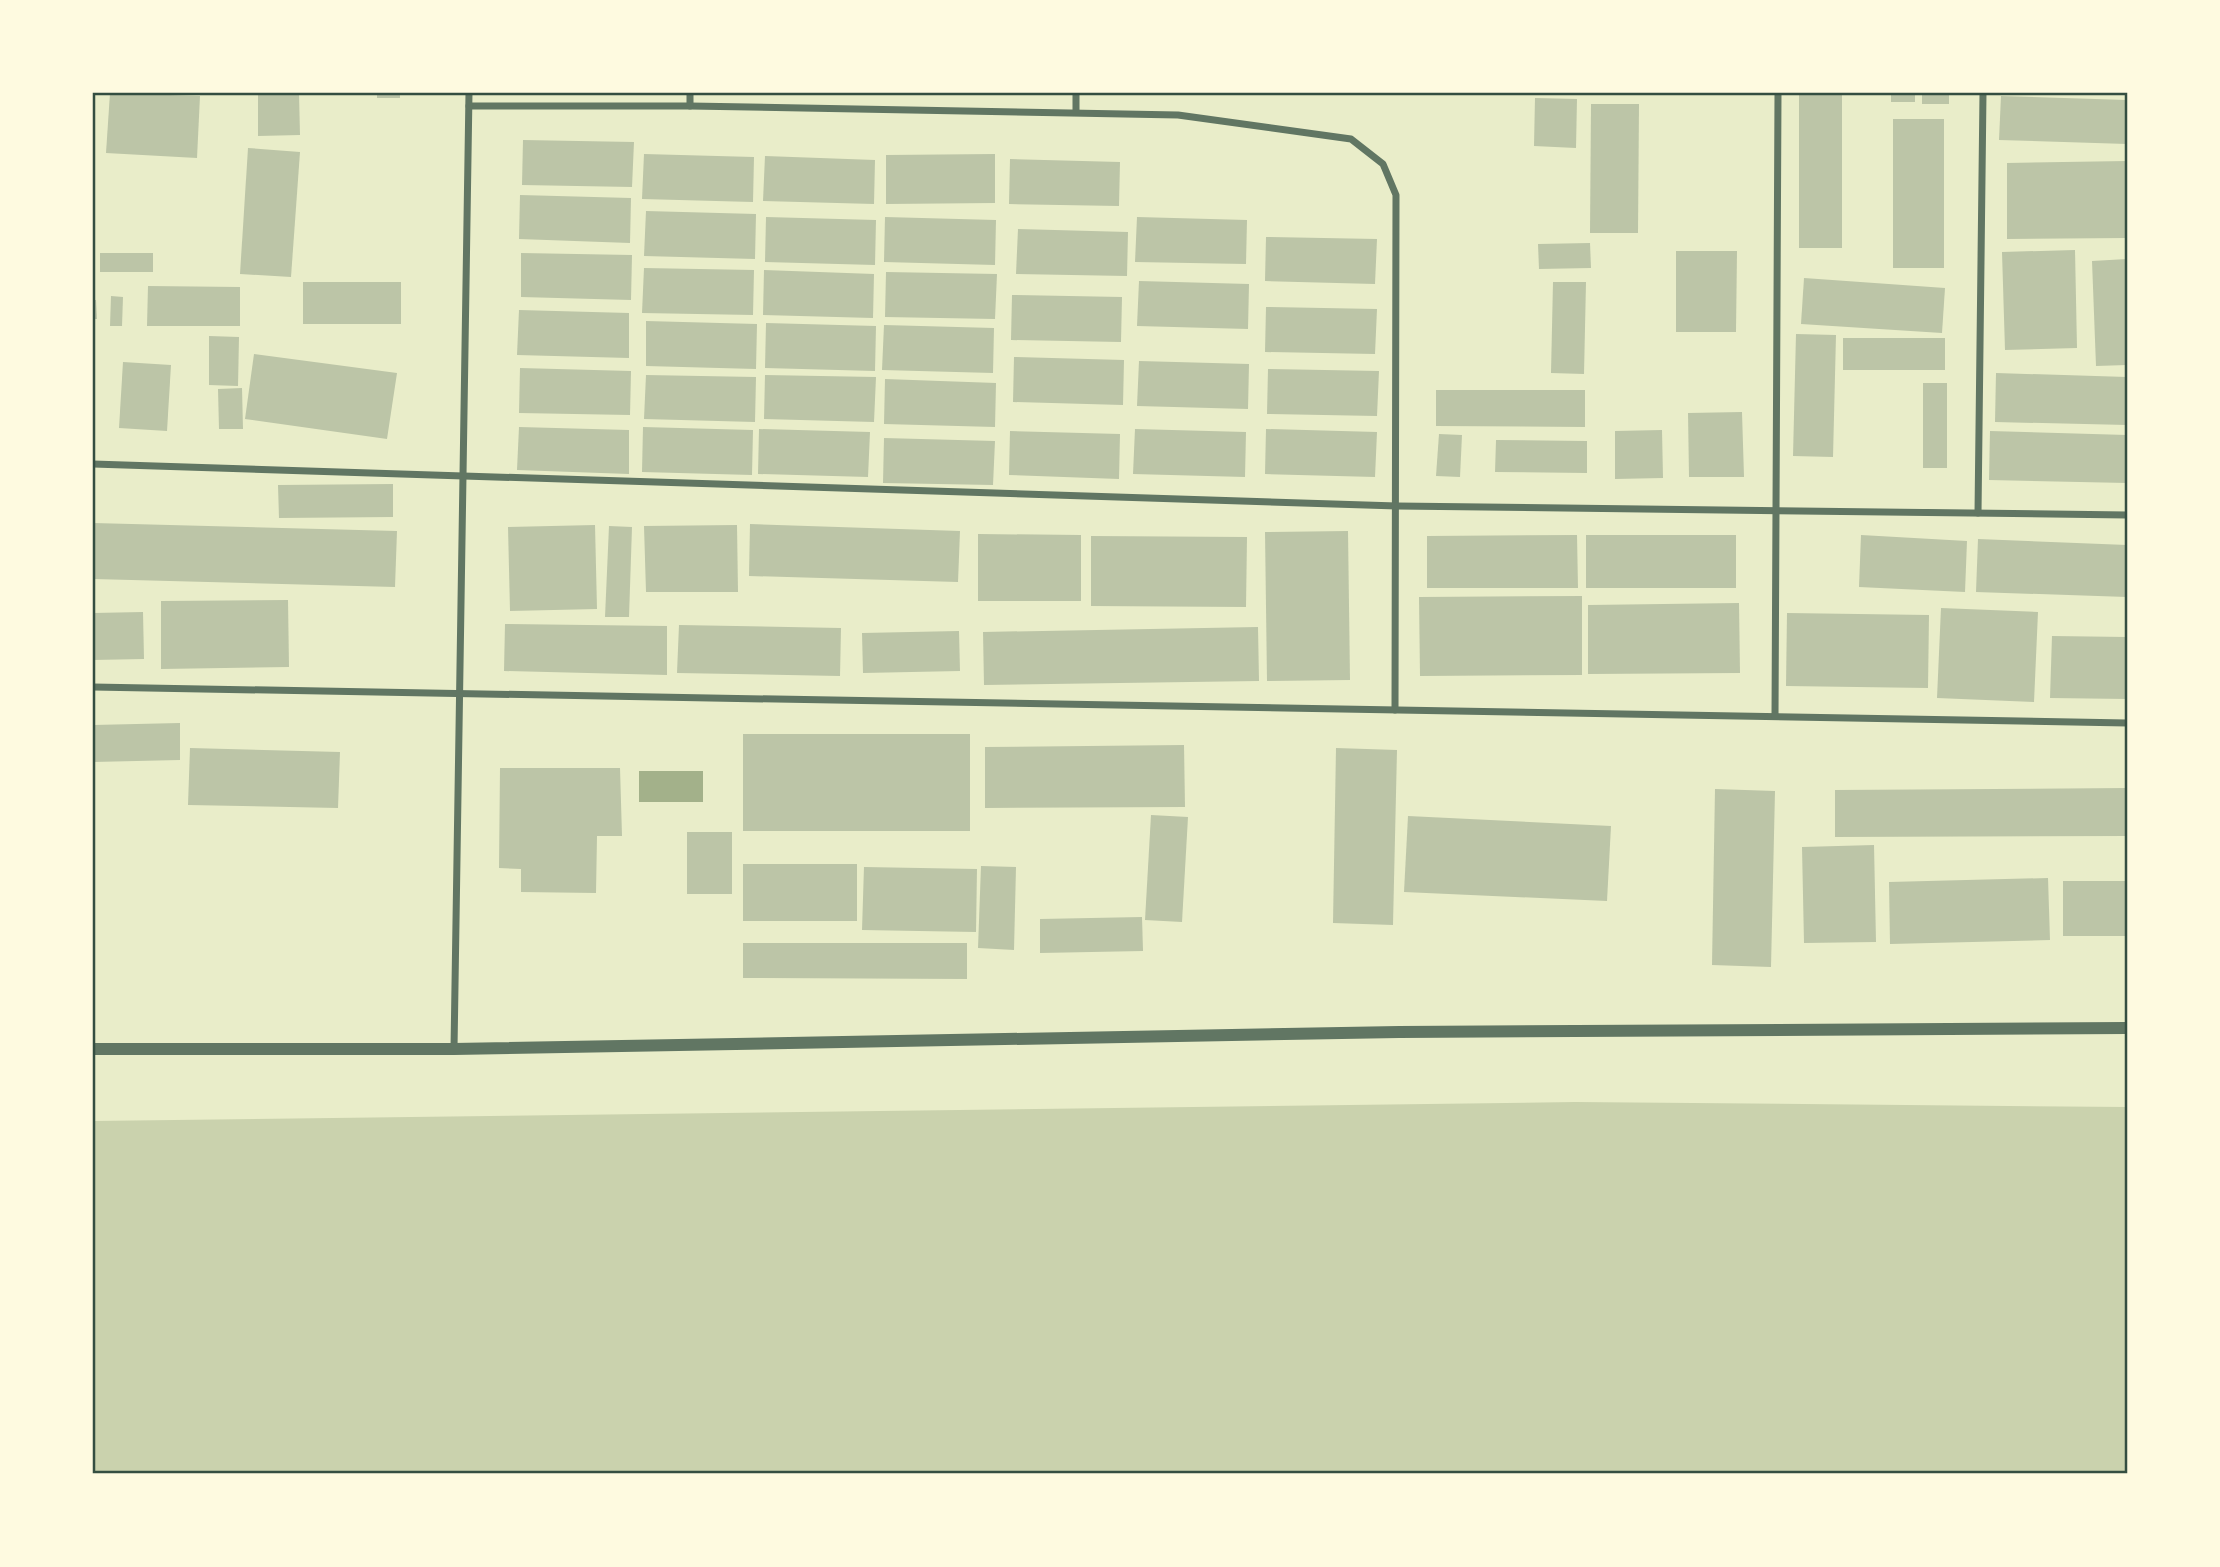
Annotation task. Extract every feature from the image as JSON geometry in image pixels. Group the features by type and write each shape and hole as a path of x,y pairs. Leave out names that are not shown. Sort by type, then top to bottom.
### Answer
{"street":[{"path":"454,1048 469,93"},
{"path":"690,93 690,106"},
{"path":"1076,93 1076,111"},
{"path":"1775,716 1778,511 1777,93"},
{"path":"1978,513 1983,93"},
{"path":"468,106 1076,111 1178,115 1351,139 1383,164 1396,195 1395,710"},
{"path":"93,464 1396,506 2127,514"},
{"path":"93,687 2127,723"},
{"path":"93,1049 454,1048 1399,1032 2127,1028"}],"shaded area":[{"path":"639,771 703,771 703,802 639,802"},
{"path":"1575,1102 2127,1107 2127,1474 93,1474 93,1121"}],"building":[{"path":"110,93 200,96 197,158 106,153"},
{"path":"258,93 299,93 300,135 258,136"},
{"path":"377,93 400,93 400,98 377,98"},
{"path":"1799,93 1842,93 1842,248 1799,248"},
{"path":"1891,93 1915,93 1915,102 1891,102"},
{"path":"1922,93 1949,93 1949,104 1922,104"},
{"path":"2001,96 2127,100 2127,144 1999,140"},
{"path":"1535,98 1577,99 1576,148 1534,146"},
{"path":"1591,104 1639,104 1638,233 1590,233"},
{"path":"1893,119 1944,119 1944,268 1893,268"},
{"path":"523,140 634,142 632,187 522,185"},
{"path":"248,148 300,152 291,277 240,274"},
{"path":"644,154 754,157 753,202 642,199"},
{"path":"995,154 995,203 886,204 886,155"},
{"path":"765,156 875,160 874,204 763,201"},
{"path":"1010,159 1120,162 1119,206 1009,204"},
{"path":"2127,161 2127,238 2007,239 2007,163"},
{"path":"520,195 631,198 630,243 519,239"},
{"path":"646,211 756,214 755,259 644,256"},
{"path":"766,217 876,220 875,265 765,262"},
{"path":"885,217 996,220 995,265 884,262"},
{"path":"1137,217 1247,220 1246,264 1135,262"},
{"path":"1018,229 1128,232 1127,276 1016,274"},
{"path":"1266,237 1377,239 1375,284 1265,281"},
{"path":"1590,243 1591,268 1539,269 1538,244"},
{"path":"2075,250 2077,348 2005,350 2002,252"},
{"path":"1676,251 1737,251 1736,332 1676,332"},
{"path":"100,253 153,253 153,272 100,272"},
{"path":"521,253 632,255 631,300 521,297"},
{"path":"2127,259 2127,365 2096,366 2092,261"},
{"path":"644,268 754,270 753,315 642,313"},
{"path":"764,270 874,274 873,318 763,315"},
{"path":"886,272 997,274 995,319 885,317"},
{"path":"1804,278 1945,288 1942,333 1801,324"},
{"path":"1139,281 1249,284 1248,329 1137,326"},
{"path":"303,282 401,282 401,324 303,324"},
{"path":"1553,282 1586,282 1584,374 1551,373"},
{"path":"148,286 240,287 240,326 147,326"},
{"path":"1012,295 1122,297 1121,342 1011,340"},
{"path":"111,296 123,297 122,326 110,326"},
{"path":"93,300 96,300 97,319 93,319"},
{"path":"1266,307 1377,309 1375,354 1265,352"},
{"path":"519,310 629,313 629,358 517,355"},
{"path":"646,321 757,324 756,369 646,366"},
{"path":"766,323 876,326 875,371 765,368"},
{"path":"884,325 994,328 993,373 882,370"},
{"path":"1796,334 1836,335 1833,457 1793,456"},
{"path":"209,336 239,337 238,386 209,385"},
{"path":"1843,338 1945,338 1945,370 1843,370"},
{"path":"254,354 397,373 387,439 245,419"},
{"path":"1014,357 1124,360 1123,405 1013,402"},
{"path":"1139,361 1249,364 1248,409 1137,406"},
{"path":"123,362 171,365 167,431 119,428"},
{"path":"520,368 631,371 630,415 519,413"},
{"path":"1268,369 1379,371 1377,416 1267,414"},
{"path":"1996,373 2127,377 2127,425 1995,422"},
{"path":"646,375 756,377 755,422 644,419"},
{"path":"765,375 876,377 874,422 764,419"},
{"path":"885,379 996,383 995,427 884,424"},
{"path":"1923,383 1947,383 1947,468 1923,468"},
{"path":"242,388 243,429 219,429 218,389"},
{"path":"1436,390 1585,390 1585,427 1436,426"},
{"path":"1742,412 1744,477 1689,477 1688,413"},
{"path":"519,427 629,430 629,474 517,470"},
{"path":"643,427 753,430 752,475 642,472"},
{"path":"759,429 870,432 868,477 758,474"},
{"path":"1135,429 1246,432 1245,477 1133,474"},
{"path":"1266,429 1377,432 1375,477 1265,474"},
{"path":"1662,430 1663,478 1615,479 1615,431"},
{"path":"1010,431 1120,434 1119,479 1009,475"},
{"path":"1990,431 2127,435 2127,483 1989,480"},
{"path":"1439,434 1462,435 1460,477 1436,476"},
{"path":"884,438 995,441 993,485 883,483"},
{"path":"1496,440 1587,441 1587,473 1495,472"},
{"path":"393,484 393,517 279,518 278,485"},
{"path":"93,523 397,531 395,587 93,579"},
{"path":"750,524 960,531 958,582 749,576"},
{"path":"595,525 597,609 510,611 508,527"},
{"path":"737,525 738,592 646,592 644,526"},
{"path":"609,526 632,527 629,617 605,617"},
{"path":"1348,531 1350,680 1267,681 1265,532"},
{"path":"978,534 1081,535 1081,601 978,601"},
{"path":"1577,535 1578,588 1427,588 1427,536"},
{"path":"1586,535 1736,535 1736,588 1586,588"},
{"path":"1861,535 1967,541 1965,592 1859,587"},
{"path":"1091,536 1247,537 1246,607 1091,606"},
{"path":"1978,539 2127,545 2127,597 1976,592"},
{"path":"1582,596 1582,675 1420,676 1419,597"},
{"path":"288,600 289,667 161,669 161,601"},
{"path":"1739,603 1740,673 1588,674 1588,605"},
{"path":"1941,608 2038,612 2034,702 1937,698"},
{"path":"143,612 144,659 93,660 93,613"},
{"path":"1787,613 1929,615 1928,688 1786,686"},
{"path":"505,624 667,626 667,675 504,671"},
{"path":"679,625 841,628 840,676 677,673"},
{"path":"1258,627 1259,681 984,685 983,632"},
{"path":"959,631 960,671 863,673 862,633"},
{"path":"2052,636 2127,637 2127,699 2050,698"},
{"path":"180,723 180,760 93,762 93,725"},
{"path":"743,734 970,734 970,831 743,831"},
{"path":"1184,745 1185,807 985,808 985,747"},
{"path":"190,748 340,752 338,808 188,805"},
{"path":"1336,748 1397,750 1393,925 1333,923"},
{"path":"500,768 620,768 622,836 597,836 596,893 521,892 521,869 499,868"},
{"path":"2127,788 2127,836 1835,837 1835,790"},
{"path":"1715,789 1775,791 1771,967 1712,965"},
{"path":"1151,815 1188,817 1182,922 1145,920"},
{"path":"1408,816 1611,826 1607,901 1404,892"},
{"path":"687,832 732,832 732,894 687,894"},
{"path":"1874,845 1876,942 1804,943 1802,847"},
{"path":"743,864 857,864 857,921 743,921"},
{"path":"981,866 1016,867 1014,950 978,948"},
{"path":"864,867 977,869 976,932 862,930"},
{"path":"2048,878 2050,940 1890,944 1889,882"},
{"path":"2063,881 2127,881 2127,936 2063,936"},
{"path":"1142,917 1143,951 1040,953 1040,919"},
{"path":"743,943 967,943 967,979 743,978"}]}
